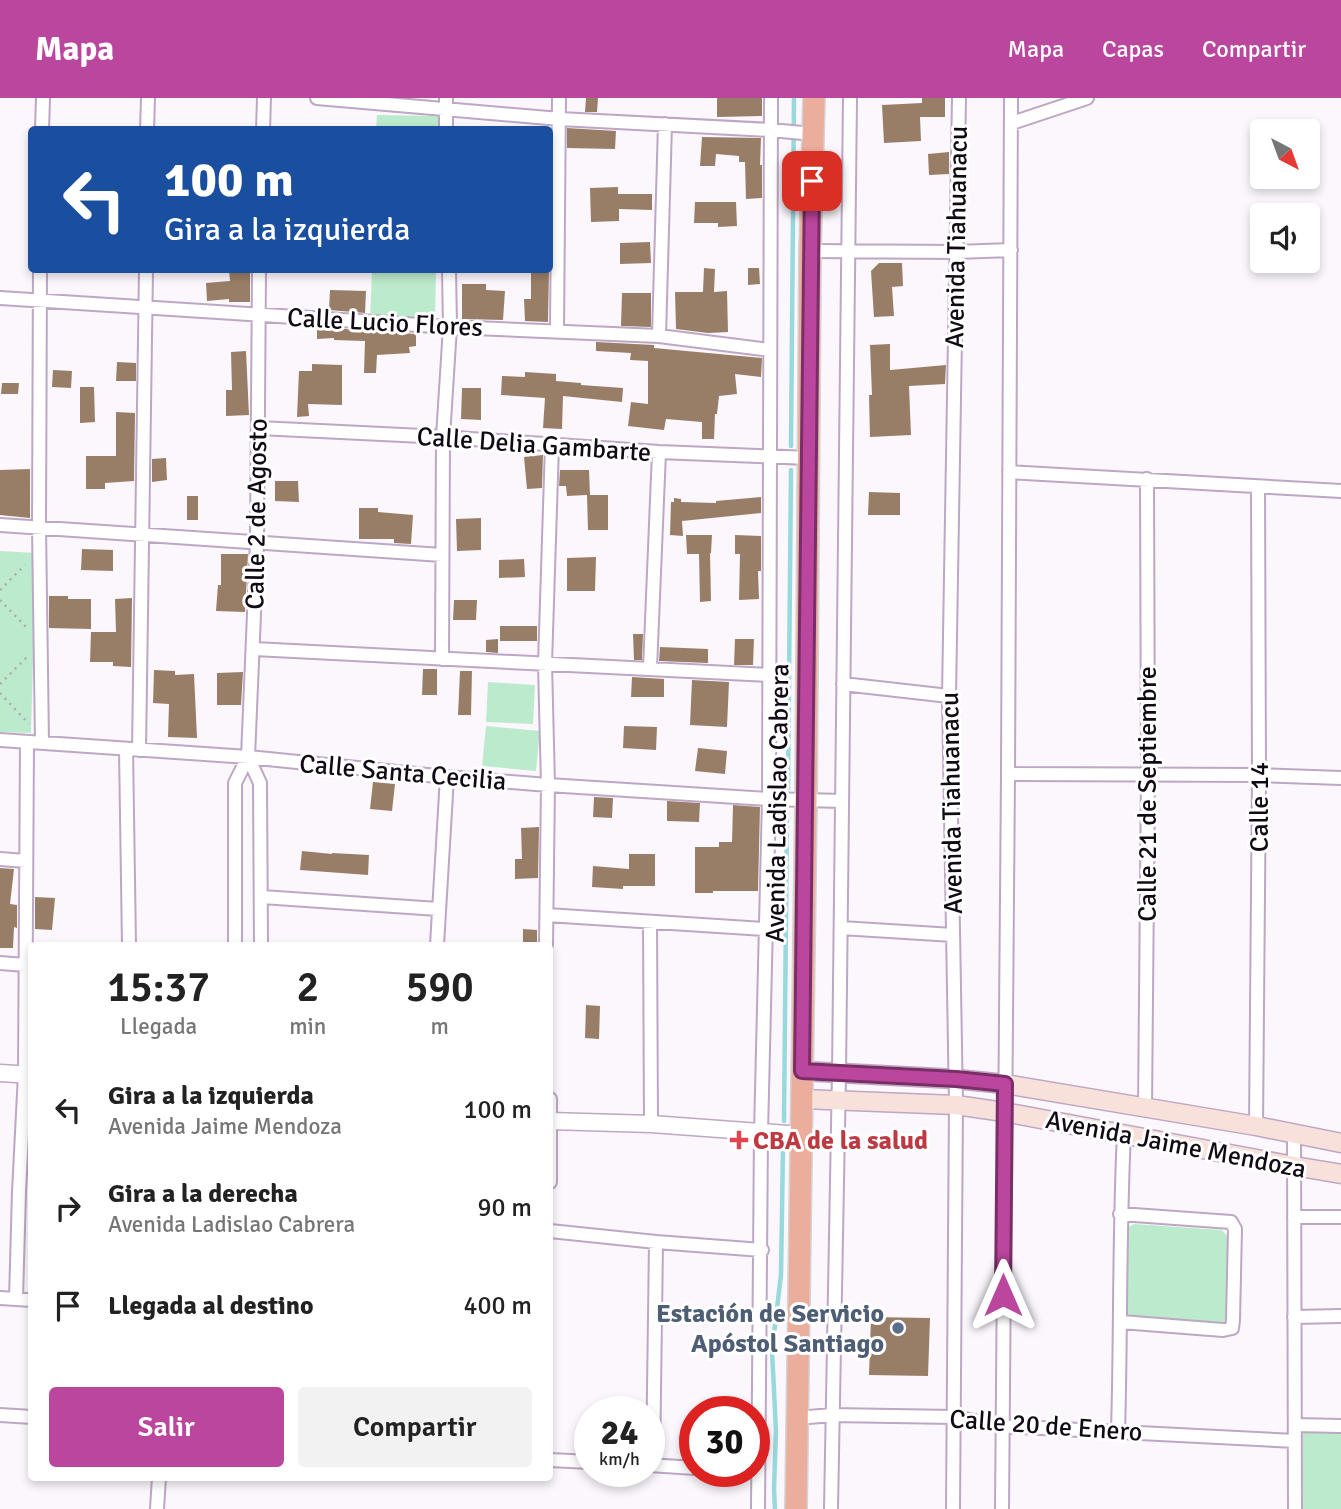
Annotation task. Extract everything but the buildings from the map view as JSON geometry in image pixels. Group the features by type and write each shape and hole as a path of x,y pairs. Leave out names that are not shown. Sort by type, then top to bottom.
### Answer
{"highway":[{"name":"Avenida Ladislao Cabrera","path":"796,1509 809,458 810,251 807,134 814,98"}],"main road":[{"name":"Avenida Jaime Mendoza","path":"802,1071 1005,1084 1341,1143"},
{"name":"Avenida Jaime Mendoza","path":"802,1099 956,1105 1341,1174"}],"street":[{"path":"43,98 43,126"},
{"path":"147,126 148,98"},
{"path":"263,126 264,98"},
{"path":"317,98 446,103 559,119 807,134"},
{"path":"557,330 559,98"},
{"path":"758,1396 769,800 771,98"},
{"path":"831,1509 841,928 850,98"},
{"name":"Avenida Tiahuanacu","path":"953,1509 956,1079 949,696 959,98"},
{"name":"Avenida Tiahuanacu","path":"1002,1509 1011,98"},
{"path":"1012,123 1087,98"},
{"path":"446,103 446,126"},
{"path":"659,336 665,124"},
{"path":"810,251 1011,250"},
{"path":"40,273 42,743"},
{"path":"129,942 132,750 142,534 146,273"},
{"name":"Calle 2 de Agosto","path":"234,942 234,783 248,757 257,542 259,273"},
{"path":"442,659 443,437 450,327 449,273"},
{"name":"Calle Lucio Flores","path":"0,298 258,316 659,336 770,350"},
{"name":"Calle Delia Gambarte","path":"259,428 659,452 809,458"},
{"path":"546,942 548,785 545,664 552,445"},
{"path":"650,669 659,452"},
{"path":"1009,472 1341,491"},
{"name":"Calle 21 de Septiembre","path":"1145,1109 1147,479"},
{"name":"Calle 14","path":"1256,1126 1258,487"},
{"path":"0,524 442,555"},
{"path":"253,649 768,676"},
{"path":"843,684 949,696"},
{"name":"Calle Santa Cecilia","path":"0,740 248,757 548,785 769,800 842,801"},
{"path":"16,1298 25,1192 28,1074 25,965 27,742"},
{"name":"Calle 2 de Agosto","path":"248,757 260,783 261,942"},
{"path":"1008,774 1341,778"},
{"path":"437,942 447,777"},
{"path":"0,859 26,861"},
{"path":"261,897 438,909"},
{"path":"547,915 765,929"},
{"path":"650,922 651,1124"},
{"path":"841,928 953,935"},
{"path":"0,963 25,965"},
{"path":"0,1073 28,1074"},
{"path":"553,1121 651,1124 802,1135"},
{"path":"1118,1432 1120,1213 1124,1134"},
{"path":"1294,1134 1295,1509"},
{"path":"1120,1213 1231,1222 1235,1229 1232,1328 1223,1330 1121,1322"},
{"path":"1294,1217 1341,1217"},
{"path":"553,1231 762,1250"},
{"path":"653,1396 656,1242"},
{"path":"0,1298 28,1300"},
{"path":"1294,1317 1341,1316"},
{"path":"0,1415 28,1417"},
{"name":"Calle 20 de Enero","path":"797,1418 832,1415 954,1418 1002,1426 1294,1441"},
{"path":"1294,1425 1341,1426"},
{"path":"553,1460 574,1461"},
{"path":"157,1509 159,1481"},
{"path":"757,1487 758,1509"}],"path":[{"path":"0,590 27,562"},
{"path":"0,600 34,634"},
{"path":"0,684 33,651"},
{"path":"0,693 31,726"}],"green space":[{"path":"377,115 441,116 440,126 376,126"},
{"path":"372,273 436,273 435,321 370,321"},
{"path":"0,551 36,553 31,733 0,732"},
{"path":"488,682 535,685 533,724 486,722"},
{"path":"486,726 540,731 536,771 482,766"},
{"path":"1134,1224 1222,1230 1228,1237 1228,1318 1220,1324 1132,1318 1127,1313 1127,1228"},
{"path":"1303,1433 1341,1433 1341,1509 1302,1509"}],"waterway":[{"path":"791,446 794,98"},
{"path":"788,788 791,470"},
{"path":"784,1121 787,812"},
{"path":"775,1509 776,1431 772,1350 781,1275 783,1147"}],"place":[{"name":"CBA de la salud","path":"739,1140"},
{"name":"Estación de Servicio Apóstol Santiago","path":"898,1328"}],"route":[{"path":"812,181 802,1071 1005,1084 1003,1295"}]}
